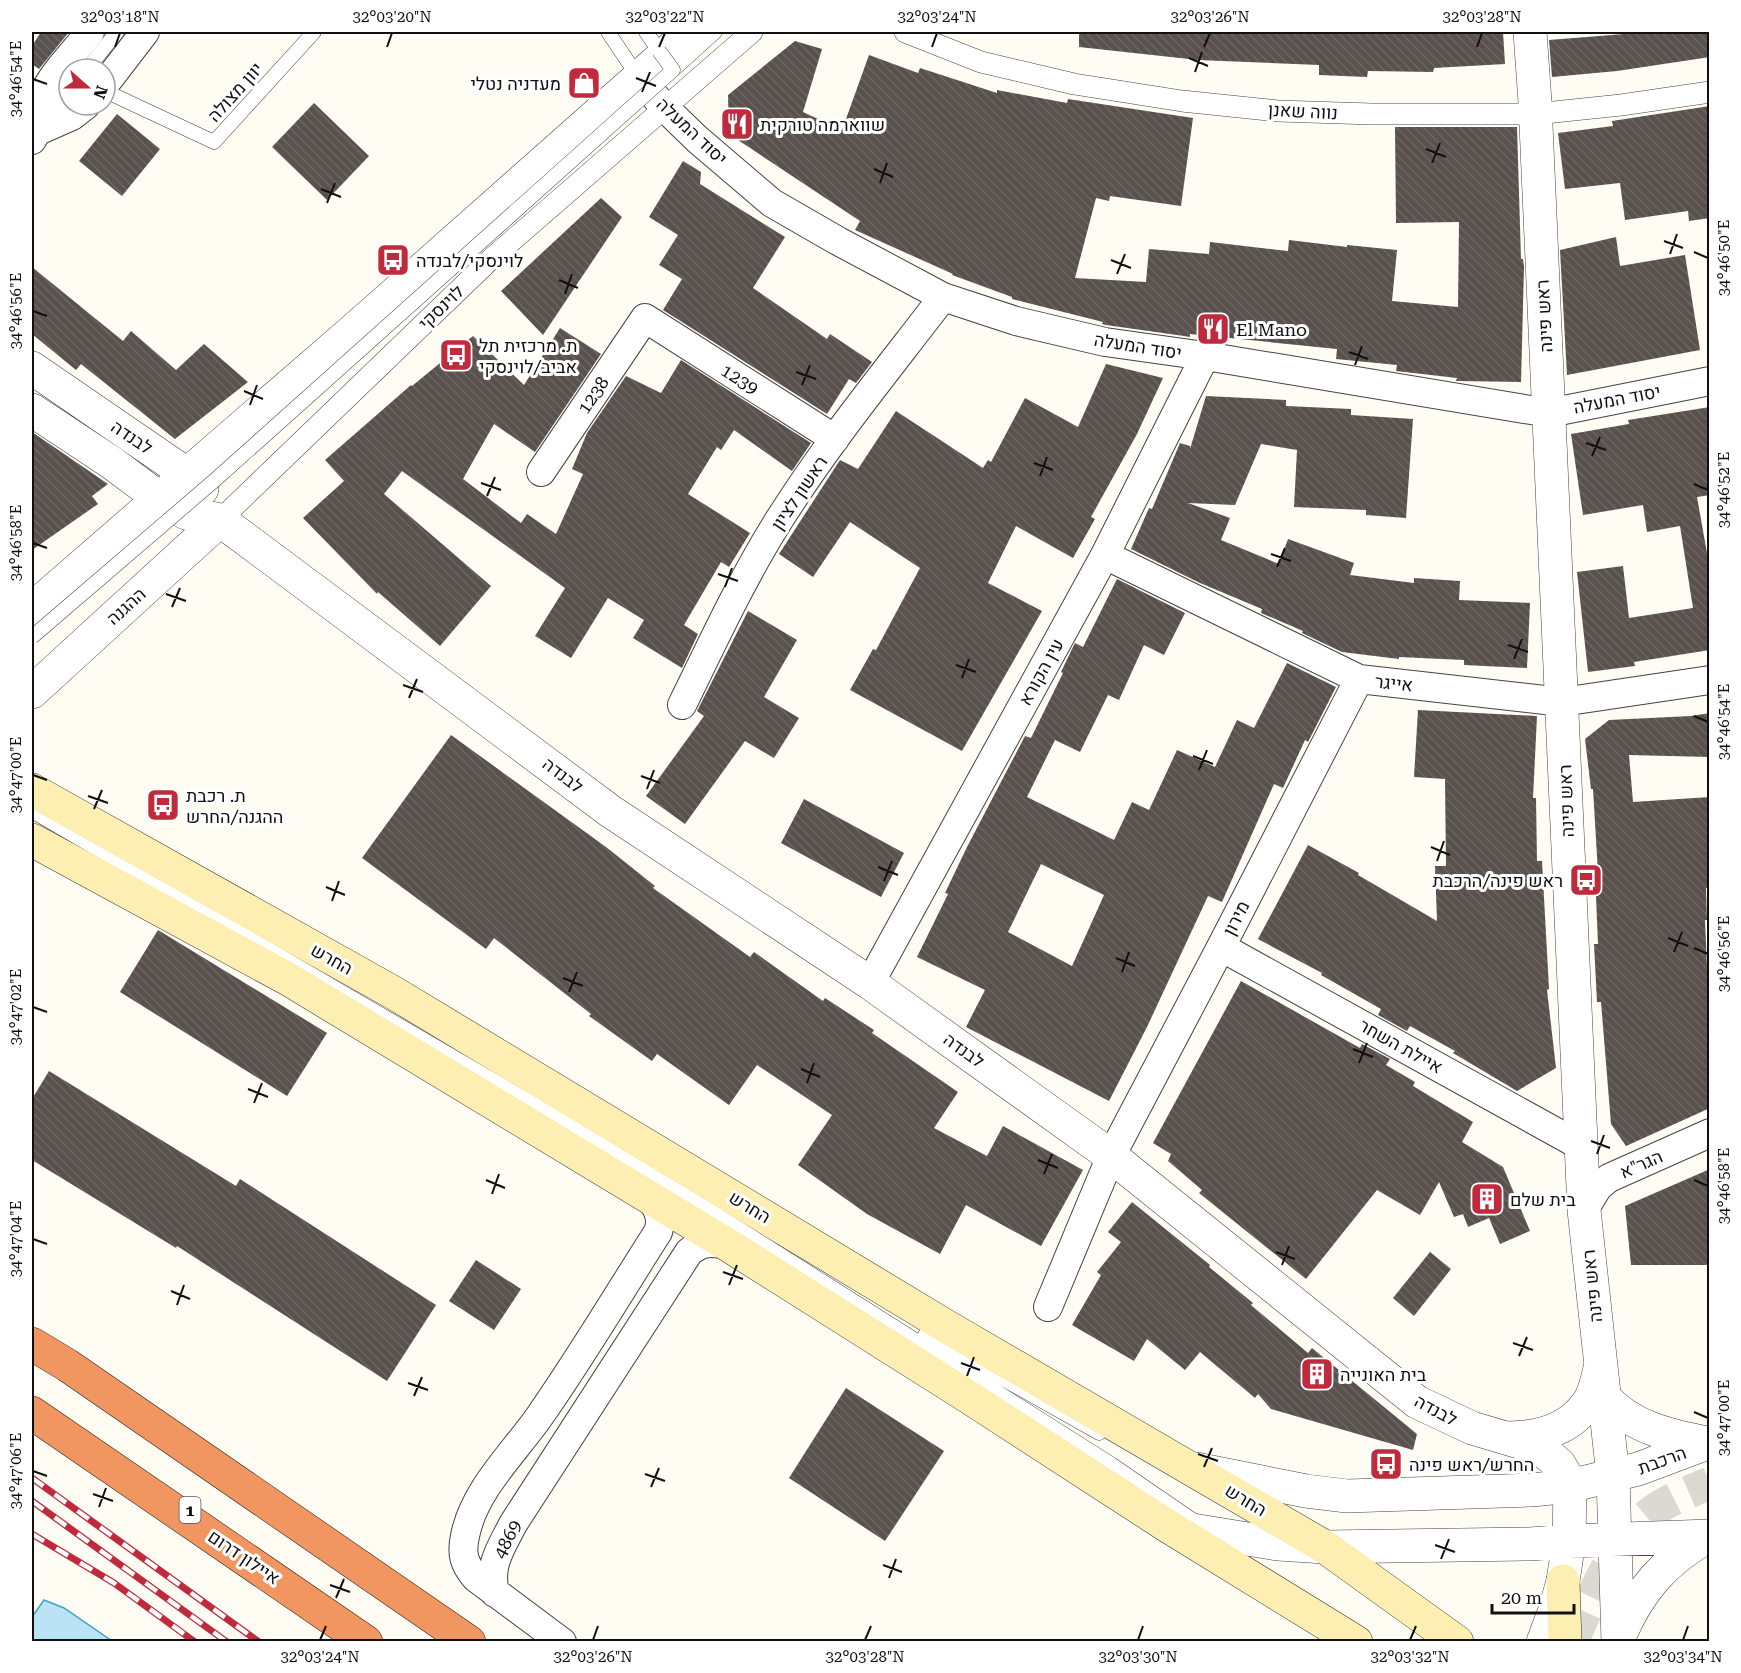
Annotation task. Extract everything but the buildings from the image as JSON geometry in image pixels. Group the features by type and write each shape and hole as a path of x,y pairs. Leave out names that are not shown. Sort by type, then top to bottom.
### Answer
{"highway":[{"path":"32,1344 67,1365 469,1641"},
{"name":"1","path":"32,1393 358,1635"},
{"name":"איילון דרום","path":"32,1413 358,1635"}],"main road":[{"name":"החרש","path":"32,790 394,993 944,1325 1325,1547 1457,1641"},
{"path":"32,840 288,979 651,1198 744,1242 967,1396 1166,1526 1356,1641"},
{"path":"1563,1581 1565,1641"}],"street":[{"path":"34,136 37,89 48,85 90,32"},
{"path":"117,68 145,32"},
{"path":"32,609 188,475 690,32"},
{"name":"לוינסקי","path":"220,520 491,259 752,32"},
{"name":"נווה שאנן","path":"905,32 981,62 1074,84 1182,101 1278,111 1372,114 1535,114 1710,92"},
{"name":"ראש פינה","path":"1530,32 1584,1210 1613,1476 1618,1641"},
{"name":"יסוד המעלה","path":"639,78 665,108 697,138 772,202 838,241 943,297 1016,321 1105,342 1549,412 1710,381"},
{"path":"34,136 70,117"},
{"name":"ראשון לציון","path":"682,705 722,623 774,528 835,439 943,297"},
{"name":"1239","path":"645,318 835,439"},
{"name":"1238","path":"541,472 645,318"},
{"name":"עין הקורא","path":"870,983 1106,555 1205,356"},
{"name":"לבנדה","path":"32,368 188,475 206,493 220,520"},
{"name":"לבנדה","path":"32,410 159,498 186,513 220,520 610,811 870,983 1111,1156 1417,1402 1472,1428 1529,1445 1547,1454 1559,1464 1570,1486"},
{"path":"111,463 123,488 125,500 122,524 115,536"},
{"name":"ההגנה","path":"32,692 220,520"},
{"name":"אייגר","path":"1106,555 1359,679 1562,702 1710,680"},
{"name":"מירון","path":"1048,1307 1111,1156 1359,679"},
{"name":"איילת השחר","path":"1221,947 1581,1146"},
{"name":"הגר\"א","path":"1584,1210 1598,1187 1608,1178 1710,1133"},
{"name":"4869","path":"495,1593 466,1567 462,1554 470,1520 483,1494 539,1416 658,1232 661,1219 659,1210 651,1198"},
{"name":"4869","path":"495,1593 492,1580 496,1556 513,1524 689,1252 697,1245 707,1242 744,1242"},
{"path":"1506,1438 1543,1435 1575,1417 1588,1404 1595,1388 1602,1383 1614,1408 1641,1425 1682,1438 1709,1443"},
{"name":"הרכבת","path":"1192,1468 1306,1491 1347,1496 1532,1490 1570,1486 1613,1476 1709,1443"},
{"path":"1543,1641 1556,1610 1563,1581 1569,1541 1570,1486"},
{"path":"1166,1526 1278,1544 1325,1547 1530,1545 1569,1541 1708,1537"},
{"path":"1618,1641 1635,1602 1646,1587 1663,1569 1692,1545 1708,1537"},
{"path":"495,1593 562,1641"}],"lane":[{"path":"97,57 117,32"},
{"name":"יוון מצולה","path":"117,97 214,142 314,32"},
{"path":"608,32 639,78"},
{"path":"646,32 673,70"},
{"path":"32,637 215,480 715,32"},
{"path":"34,136 57,107"},
{"path":"32,811 642,1167 744,1242 1111,1464 1210,1533 1286,1599"},
{"path":"744,1242 1118,1444 1192,1468"}],"water":[{"path":"44,1600 64,1608 112,1641 32,1641 32,1617"}],"tunnel":[{"path":"1572,1642 1604,1574 1636,1526 1662,1505 1710,1483"}],"railway":[{"path":"32,1478 259,1642"},
{"path":"32,1501 227,1642"},
{"path":"32,1534 114,1583 195,1642"}],"place":[{"name":"מעדניה נטלי","path":"584,83"},
{"name":"שווארמה טורקית","path":"737,124"},
{"name":"לוינסקי/לבנדה","path":"393,260"},
{"name":"El Mano","path":"1213,329"},
{"name":"ת. מרכזית תל אביב/לוינסקי","path":"456,355"},
{"name":"ת. רכבת ההגנה/החרש","path":"163,805"},
{"name":"ראש פינה/הרכבת","path":"1586,880"},
{"name":"בית שלם","path":"1487,1199"},
{"name":"בית האונייה","path":"1317,1374"},
{"name":"החרש/ראש פינה","path":"1386,1464"}]}
